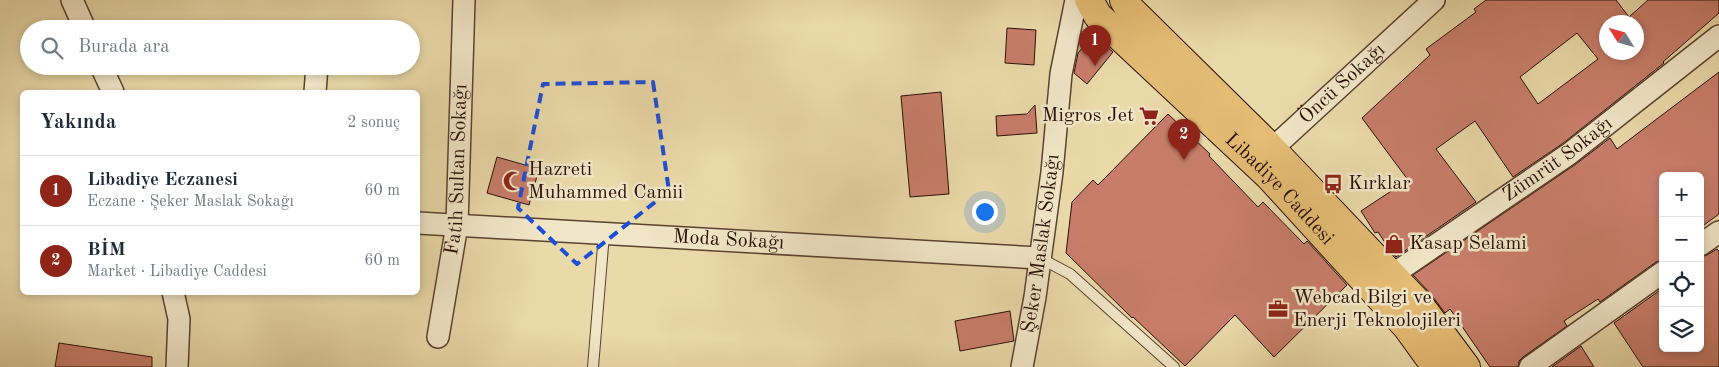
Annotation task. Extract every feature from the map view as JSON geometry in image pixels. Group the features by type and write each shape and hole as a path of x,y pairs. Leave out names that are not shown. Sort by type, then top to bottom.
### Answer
{"main road":[{"name":"Libadiye Caddesi","path":"1089,0 1098,16 1269,176 1407,327 1436,367"},
{"name":"Libadiye Caddesi","path":"1124,0 1128,7 1272,149 1392,275 1419,304 1466,367"}],"street":[{"path":"72,0 80,20"},
{"name":"Fatih Sultan Sokağı","path":"438,337 458,225 464,0"},
{"name":"Şeker Maslak Sokağı","path":"1022,367 1035,297 1052,172 1061,74 1076,0"},
{"name":"Öncü Sokağı","path":"1272,149 1434,0"},
{"name":"Zümrüt Sokağı","path":"1392,275 1569,154 1719,36"},
{"path":"106,75 112,90"},
{"path":"315,90 316,75"},
{"path":"1269,176 1272,149"},
{"name":"Moda Sokağı","path":"420,223 1040,258"},
{"path":"1704,242 1719,232"},
{"path":"1530,367 1659,275"},
{"path":"174,295 179,319 178,367"}],"lane":[{"path":"592,367 604,234"},
{"path":"1040,258 1070,274 1174,367"}],"highlighted area":[{"path":"653,82 669,191 577,264 518,208 543,84"}],"building":[{"path":"1486,0 1616,0 1627,15 1599,15 1599,60 1644,60 1644,15 1631,15 1648,0 1719,0 1719,13 1664,63 1562,144 1513,177 1475,121 1436,149 1476,202 1396,257 1378,232 1375,233 1361,211 1408,180 1362,118 1430,55 1426,49 1476,12 1474,9","holes":["1577,33 1598,59 1538,104 1520,77"]},
{"path":"1007,28 1036,30 1034,65 1005,63"},
{"path":"1093,35 1113,52 1087,84 1074,73 1078,53"},
{"path":"1719,72 1719,214 1704,225 1704,172 1659,172 1659,261 1600,302 1598,299 1564,321 1567,326 1523,357 1519,361 1518,367 1490,367 1450,309 1445,313 1413,275 1576,164 1610,138 1617,149"},
{"path":"941,92 949,194 910,197 901,96"},
{"path":"1035,105 1037,133 997,136 996,116 1027,114"},
{"path":"1168,114 1210,154 1209,156 1258,207 1263,202 1304,244 1307,241 1347,285 1274,357 1235,315 1185,366 1132,318 1066,253 1072,202 1093,180 1098,185"},
{"name":"Hazreti Muhammed Camii","path":"497,157 539,169 529,205 487,193"},
{"path":"1717,249 1719,251 1719,367 1643,367 1614,323 1659,291 1659,352 1704,352 1704,256"},
{"path":"1010,311 1014,341 960,351 955,321"},
{"path":"59,343 152,357 152,367 55,367"},
{"path":"1581,346 1594,367 1552,367"}],"place":[{"name":"Libadiye Eczanesi","path":"1095,66"},
{"name":"Migros Jet","path":"1149,116"},
{"name":"BİM","path":"1184,160"},
{"name":"Hazreti Muhammed Camii","path":"513,181"},
{"name":"Kırklar","path":"1333,184"},
{"name":"Kasap Selami","path":"1394,244"},
{"name":"Webcad Bilgi ve Enerji Teknolojileri","path":"1278,309"}]}
